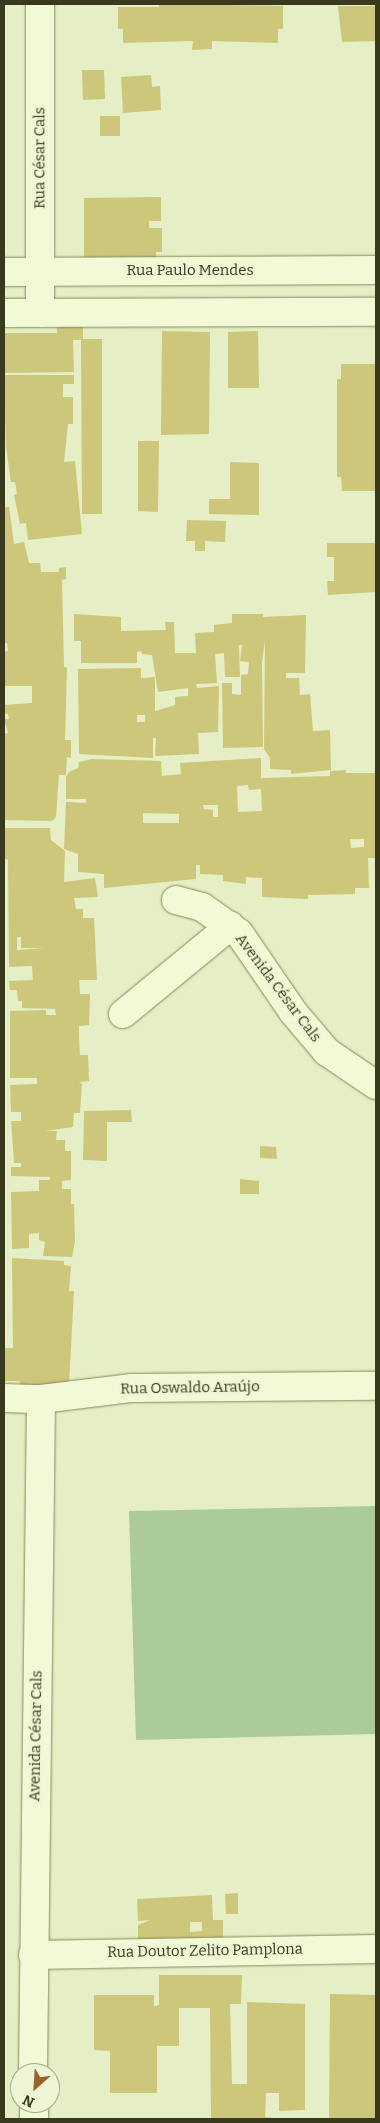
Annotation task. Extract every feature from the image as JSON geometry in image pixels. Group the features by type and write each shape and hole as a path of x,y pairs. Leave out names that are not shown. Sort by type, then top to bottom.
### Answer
{"street":[{"name":"Rua César Cals","path":"40,4 40,313"},
{"name":"Rua Paulo Mendes","path":"4,272 376,270"},
{"path":"4,312 376,312"},
{"name":"Avenida César Cals","path":"176,900 202,907 230,926 256,954 293,1012 327,1052 376,1084"},
{"path":"123,1014 230,926"},
{"name":"Rua Oswaldo Araújo","path":"4,1398 41,1399 132,1388 376,1386"},
{"name":"Avenida César Cals","path":"34,2063 33,1955 41,1399"},
{"name":"Rua Doutor Zelito Pamplona","path":"33,1955 376,1949"}],"green space":[{"path":"376,1506 376,1734 136,1740 129,1511"}],"building":[{"path":"159,4 283,6 283,29 278,29 278,43 212,41 212,49 192,50 193,41 123,43 123,29 118,29 118,7 159,7"},
{"path":"338,6 376,6 376,41 342,42"},
{"path":"82,70 104,70 105,99 83,100"},
{"path":"151,75 152,87 160,86 161,110 123,113 121,77"},
{"path":"100,116 120,116 120,136 100,136"},
{"path":"161,197 161,221 149,221 149,228 162,228 162,252 156,252 156,261 84,261 84,198"},
{"path":"57,325 83,325 83,339 102,339 102,514 82,514 81,340 73,340 74,372 4,373 4,333 57,333"},
{"path":"162,331 210,332 209,434 161,435"},
{"path":"258,331 259,388 228,388 228,332"},
{"path":"341,364 376,364 376,491 342,491 341,477 337,477 337,379 341,379"},
{"path":"4,375 74,375 74,384 63,384 63,397 73,397 73,424 68,424 64,462 75,461 82,534 28,540 26,523 20,524 14,495 17,494 15,482 11,482 6,447"},
{"path":"138,441 159,441 158,512 138,511"},
{"path":"230,462 259,463 259,515 209,514 209,499 230,499"},
{"path":"4,507 9,507 14,544 24,542 29,563 40,563 41,572 59,572 59,568 66,567 66,579 62,580 64,667 67,667 65,740 71,740 71,758 67,757 66,775 59,775 56,817 52,821 4,820 4,734 8,733 4,719 9,719 8,714 4,713 4,705 32,703 32,686 4,686 4,651 8,651 7,643 4,643"},
{"path":"187,520 226,521 225,542 205,541 205,551 195,551 195,541 186,541"},
{"path":"327,543 376,543 376,592 328,595 327,581 334,581 334,557 327,557"},
{"path":"74,614 121,617 121,631 166,630 165,622 174,622 175,653 196,653 195,633 214,632 214,625 232,623 232,614 263,614 263,617 306,615 305,673 286,673 286,678 299,678 300,695 310,694 313,731 330,730 331,770 291,774 291,770 270,769 270,758 264,749 265,640 262,663 263,747 223,748 222,683 232,683 232,694 241,695 241,675 248,674 249,662 240,661 242,645 239,645 240,677 225,677 224,653 215,654 217,683 196,684 197,688 219,686 218,732 198,733 199,754 155,756 156,738 153,738 153,758 79,754 78,669 141,668 141,678 155,677 155,711 175,705 175,697 188,696 188,688 158,692 152,655 142,654 141,651 137,652 137,663 81,663 81,641 74,641","holes":["137,715 145,715 145,722 137,722"]},
{"path":"261,758 261,778 330,776 330,771 346,770 346,773 376,773 376,858 368,858 369,888 355,888 355,894 308,895 308,899 262,897 262,878 246,877 246,884 223,881 223,875 200,874 200,865 196,865 196,879 104,888 104,874 78,872 78,854 64,849 66,802 86,803 86,799 66,799 66,777 69,772 78,768 79,762 92,759 161,761 162,776 181,774 180,763","holes":["248,785 249,790 261,789 262,811 238,812 237,786","203,805 218,805 218,817 213,817 213,810 204,809","143,813 179,814 179,823 143,823","350,839 364,839 364,847 351,848"]},
{"path":"4,828 50,828 51,840 65,851 64,882 95,878 98,897 74,898 76,909 83,909 83,918 94,918 97,980 79,980 80,994 90,994 89,1025 79,1026 80,1055 88,1055 89,1081 79,1082 82,1084 80,1113 74,1113 73,1127 45,1131 57,1131 56,1140 65,1140 65,1151 71,1151 71,1180 62,1181 62,1189 71,1189 71,1204 74,1204 75,1242 72,1257 43,1256 45,1242 39,1240 39,1233 29,1234 29,1248 12,1249 11,1192 39,1191 39,1180 50,1180 50,1177 11,1176 11,1167 21,1167 21,1163 14,1163 11,1121 21,1121 21,1112 11,1112 10,1085 37,1084 37,1078 10,1078 10,1011 46,1010 46,1015 56,1015 55,1009 22,1008 22,1001 18,1001 17,990 10,990 9,981 33,980 32,966 9,967 8,860 4,858","holes":["17,937 21,937 21,948 45,948 17,950"]},
{"path":"131,1110 132,1122 107,1122 107,1161 83,1160 84,1111"},
{"path":"260,1146 276,1147 277,1159 260,1158"},
{"path":"240,1179 259,1181 259,1194 240,1194"},
{"path":"12,1258 64,1261 64,1265 71,1266 69,1291 74,1291 69,1385 20,1385 20,1381 4,1381 4,1348 13,1348"},
{"path":"238,1893 238,1914 226,1914 225,1894"},
{"path":"212,1895 213,1920 223,1920 223,1945 138,1947 138,1925 150,1920 138,1921 137,1899","holes":["190,1922 202,1922 202,1931 190,1932"]},
{"path":"159,1975 242,1975 241,2004 230,2004 232,2084 247,2084 247,2002 305,2004 305,2110 279,2111 279,2093 266,2093 265,2117 279,2119 211,2119 210,2008 179,2008 179,2046 157,2046 157,2093 110,2093 110,2051 94,2050 94,1995 154,1995 154,2006 159,2005"},
{"path":"330,1994 376,1995 376,2119 329,2119"}]}
